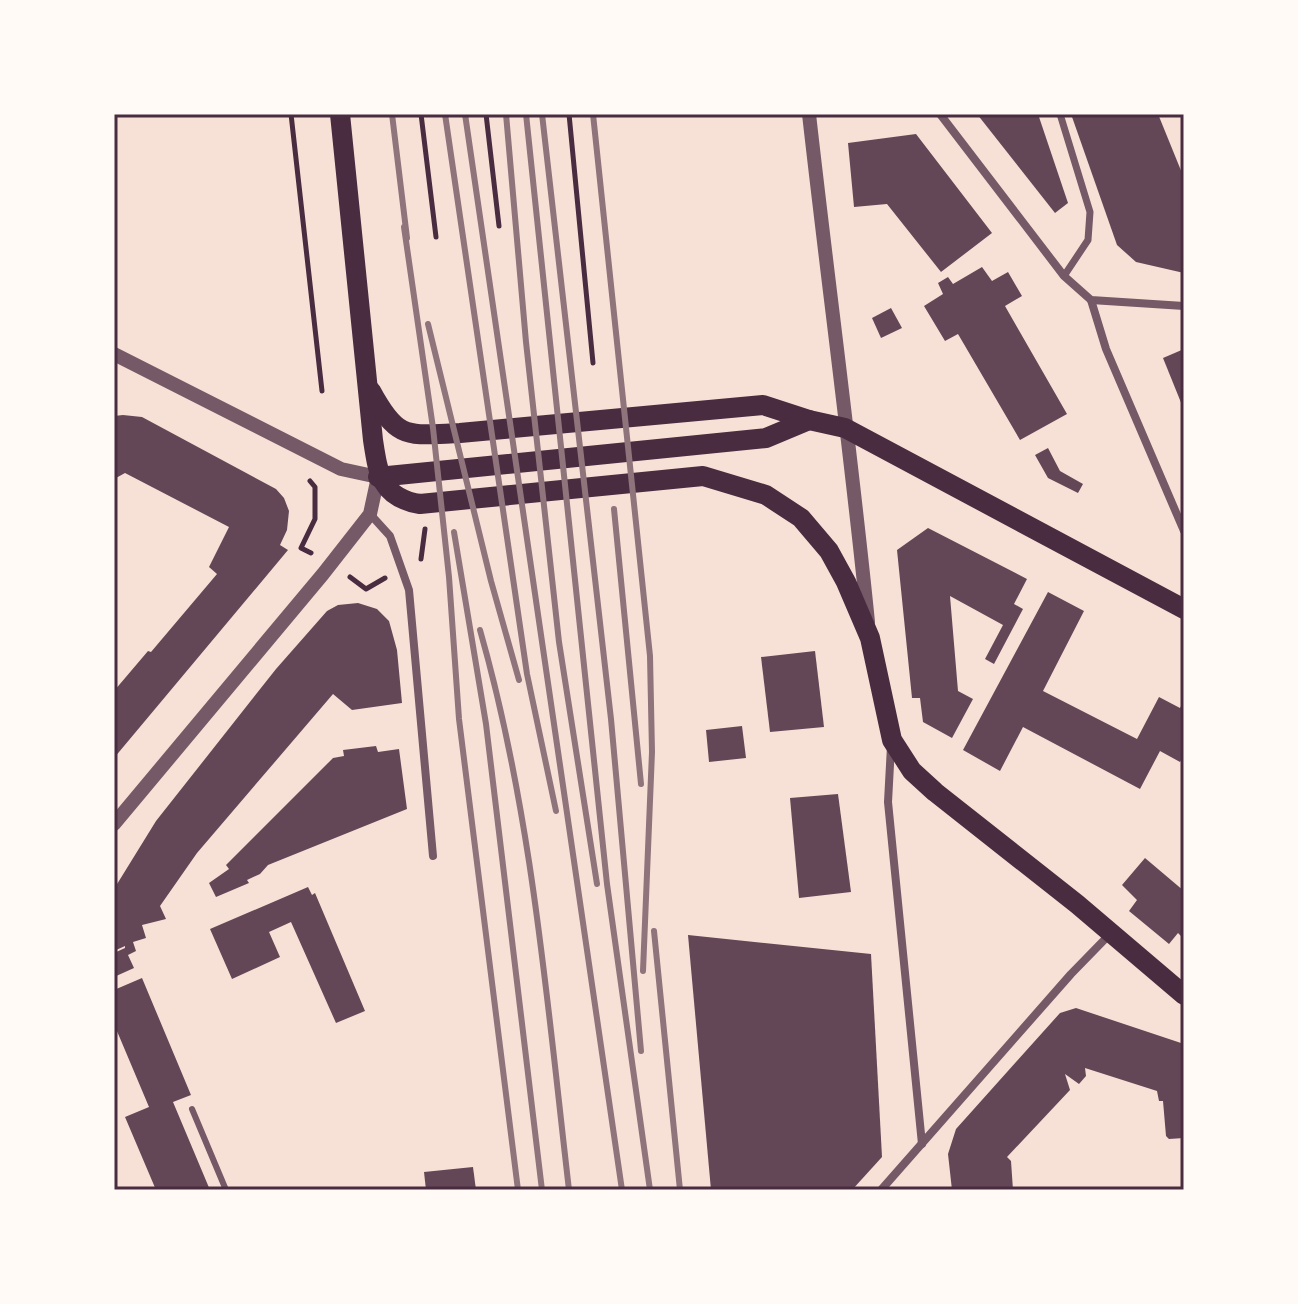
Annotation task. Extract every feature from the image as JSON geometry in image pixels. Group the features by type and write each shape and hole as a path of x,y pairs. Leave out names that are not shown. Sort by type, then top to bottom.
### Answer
{"main road":[{"path":"340,114 365,380 378,477 393,493 420,504 703,476 755,490 801,518 829,551 846,582 870,638 892,740 912,771 1112,932 1184,995"},
{"path":"365,380 382,411 398,430 413,434 460,433 763,405 845,428 1184,609"},
{"path":"378,477 766,438 809,420"}],"street":[{"path":"809,114 870,638"},
{"path":"940,114 1064,276 1091,300 1106,349 1184,531"},
{"path":"1060,114 1090,212 1088,240 1064,276"},
{"path":"1091,300 1184,306"},
{"path":"114,354 341,469 378,477 370,514 114,824"},
{"path":"370,514 390,536 409,590 433,856"},
{"path":"892,740 888,802 922,1144"},
{"path":"881,1190 1071,974 1112,932"}],"lane":[{"path":"192,1109 226,1190"}],"path":[{"path":"291,114 322,391"},
{"path":"421,114 436,237"},
{"path":"486,114 499,226"},
{"path":"569,114 593,363"},
{"path":"301,548 315,519 315,487 307,479"},
{"path":"352,578 366,589 382,580"}],"building":[{"path":"977,114 1038,114 1068,203 1055,213"},
{"path":"1071,114 1158,114 1184,178 1184,273 1136,262 1117,245"},
{"path":"916,134 992,233 941,272 887,204 854,207 848,143"},
{"path":"982,267 992,281 1008,272 1022,296 1005,306 1067,414 1020,440 958,334 945,341 924,306 943,294 938,283 948,277 953,284"},
{"path":"891,308 902,328 881,338 872,318"},
{"path":"1184,349 1184,410 1163,358"},
{"path":"114,416 142,417 276,489 289,511 287,530 280,545 288,550 114,758 114,691 217,574 209,567 229,527 125,473 116,478"},
{"path":"1048,448 1060,471 1083,484 1078,493 1048,478 1035,455"},
{"path":"928,528 1027,579 1014,604 1023,609 994,664 985,659 1003,625 950,596 958,691 973,699 952,738 923,722 920,698 912,698 897,550"},
{"path":"1048,592 1084,611 1043,691 1137,739 1159,697 1180,708 1184,701 1184,755 1180,762 1160,751 1140,789 1023,727 1000,771 963,750"},
{"path":"358,603 377,609 389,621 397,650 402,703 352,710 333,694 197,853 160,906 166,919 142,925 146,938 133,942 136,951 128,955 134,968 114,977 114,953 125,946 114,951 114,889 156,821 276,669 327,611 338,605"},
{"path":"815,651 824,727 770,732 761,657"},
{"path":"742,726 746,758 709,762 706,730"},
{"path":"376,746 378,752 399,749 407,809 268,865 260,874 247,880 249,883 216,897 209,883 229,869 226,865 333,758 344,756 343,750"},
{"path":"838,794 851,892 799,898 790,798"},
{"path":"1145,858 1184,891 1184,939 1178,933 1169,944 1129,911 1137,900 1122,885"},
{"path":"308,887 312,895 315,893 365,1011 336,1023 291,922 269,932 280,957 232,979 210,929"},
{"path":"688,935 871,954 882,1157 852,1190 711,1190"},
{"path":"142,978 191,1095 173,1102 210,1190 156,1190 125,1117 149,1107 114,1024 114,990"},
{"path":"1076,1008 1184,1044 1184,1138 1169,1139 1166,1136 1163,1101 1159,1101 1157,1091 1085,1068 1086,1076 1079,1084 1065,1074 1070,1090 1007,1157 1011,1161 1013,1190 952,1190 948,1154 956,1129 1060,1013"},
{"path":"473,1167 476,1190 426,1190 424,1172"}],"railway":[{"path":"392,114 407,238"},
{"path":"445,114 527,674 556,811"},
{"path":"465,114 622,1190"},
{"path":"506,114 526,342 559,642 597,884"},
{"path":"526,114 607,884 650,1190"},
{"path":"542,114 611,719 641,1051"},
{"path":"593,114 650,656 652,752 643,971"},
{"path":"404,227 433,428 449,577 459,719 518,1190"},
{"path":"428,324 491,581 519,680"},
{"path":"614,509 641,784"},
{"path":"454,532 486,724 542,1190"},
{"path":"480,630 513,768 525,838 545,978 569,1190"},
{"path":"654,931 680,1190"}]}
